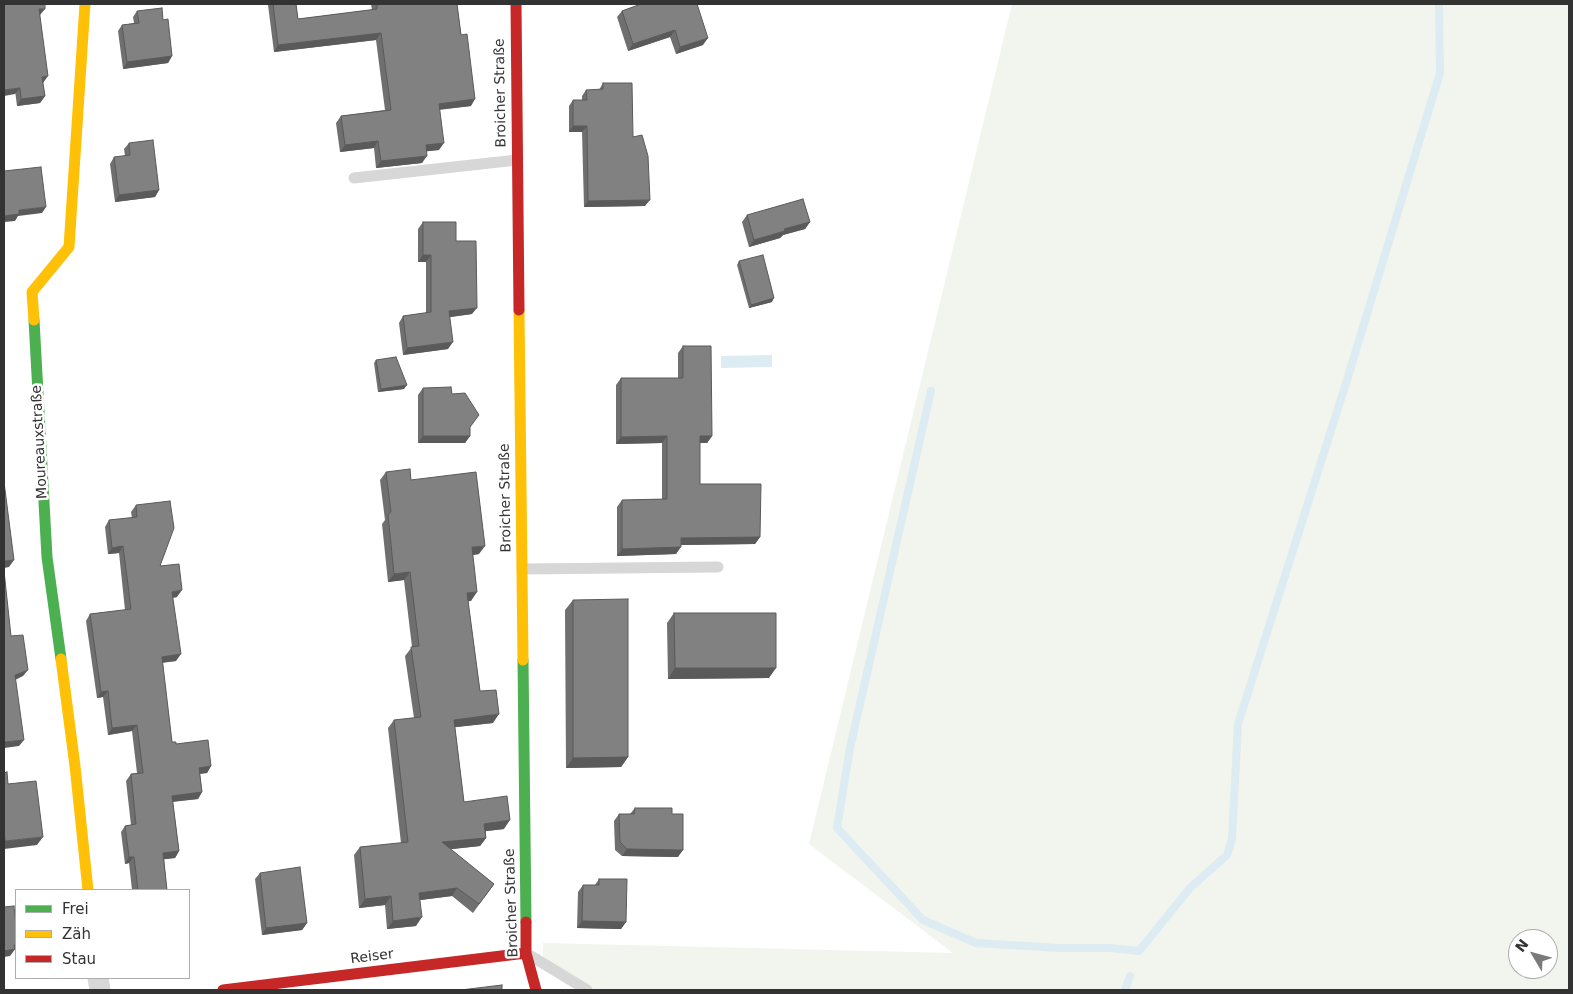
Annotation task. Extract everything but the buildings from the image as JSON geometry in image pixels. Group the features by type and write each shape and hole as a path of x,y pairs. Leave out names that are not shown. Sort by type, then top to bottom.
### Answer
{"street":[{"name":"Moureauxstraße","path":"85,4 69,246 32,292 47,557 75,766 88,889"},
{"name":"Broicher Straße","path":"518,5 517,160 526,952 536,990"},
{"name":"Reiser","path":"223,990 526,952"}],"lane":[{"path":"354,178 517,160"},
{"path":"522,570 718,567"},
{"path":"526,952 588,990"}],"shaded area":[{"path":"1012,4 1569,4 1569,990 587,990 543,965 543,943 953,953 809,844"},
{"path":"772,355 772,367 721,368 721,356"}],"waterway":[{"path":"931,391 850,748 837,828 923,920 976,943 1059,948 1110,948 1139,951 1190,888 1227,855 1232,839 1238,724 1347,380 1440,73 1439,4"},
{"path":"1125,990 1130,976"}],"traffic: fast":[{"path":"34,320 47,557 61,659"},
{"path":"523,660 526,922"}],"traffic: slow":[{"path":"34,320 32,292 69,247 85,4"},
{"path":"519,310 523,660"},
{"path":"61,659 88,889"}],"traffic: jam":[{"path":"516,4 519,310"},
{"path":"526,922 526,953 536,990"},
{"path":"223,990 526,953"}]}
